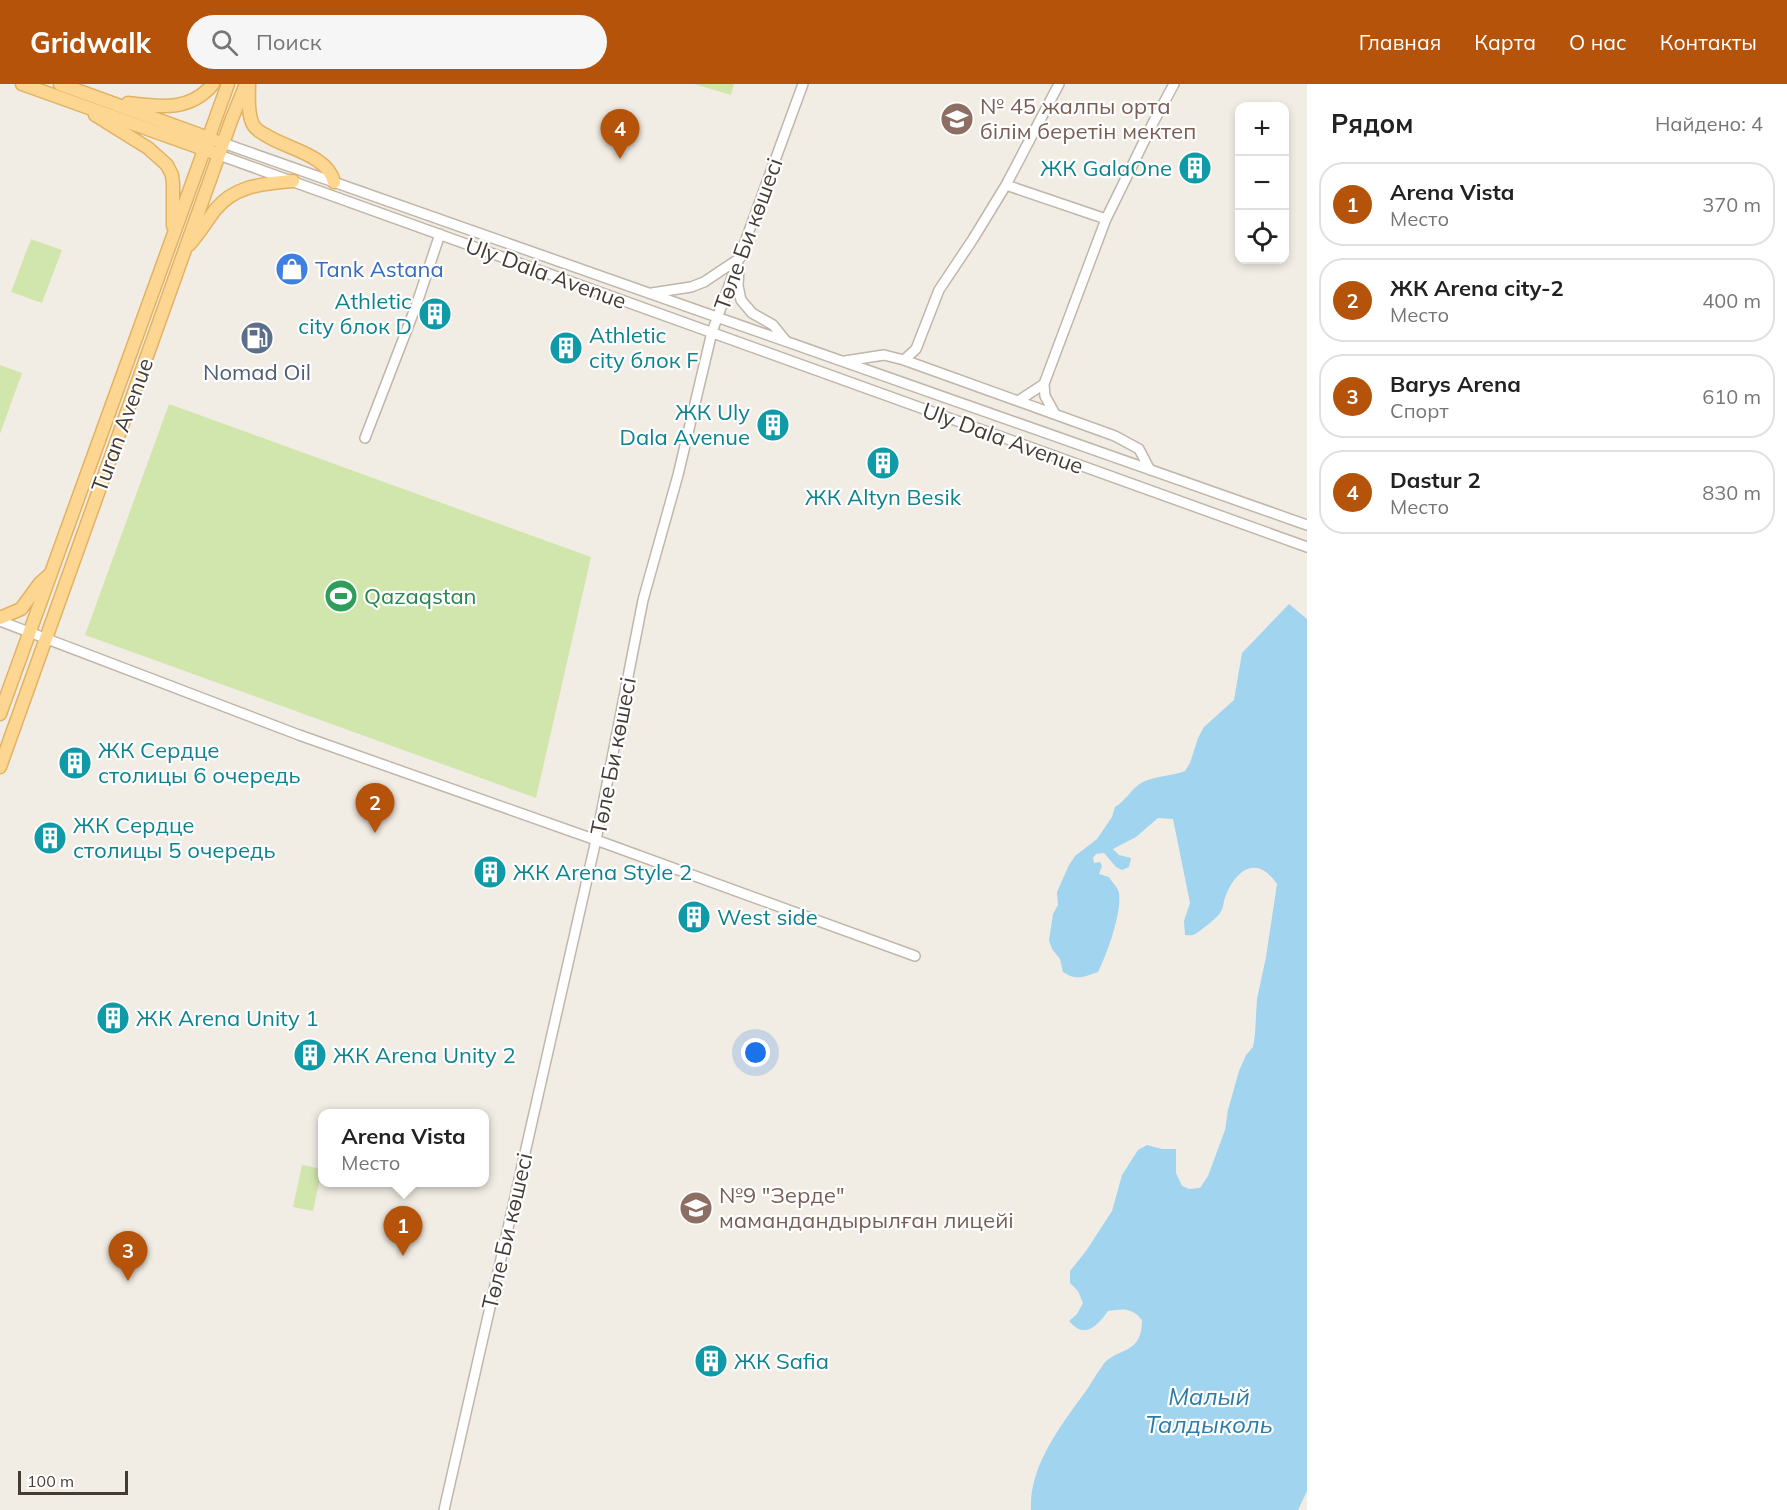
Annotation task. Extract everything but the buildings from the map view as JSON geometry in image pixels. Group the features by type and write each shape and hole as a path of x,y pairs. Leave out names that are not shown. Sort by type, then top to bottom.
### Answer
{"main road":[{"name":"Uly Dala Avenue","path":"22,84 207,143"},
{"name":"Uly Dala Avenue","path":"60,84 107,101 221,149"},
{"path":"107,101 167,107 189,102 205,93 213,84"},
{"name":"Turan Avenue","path":"0,714 228,84"},
{"path":"247,84 254,127 278,142 320,162 333,177 334,182"},
{"name":"Turan Avenue","path":"0,767 221,149 247,84"},
{"path":"76,103 148,148 167,165 173,184 174,235"},
{"path":"186,248 200,234 217,208 234,194 257,184 293,182"},
{"path":"0,619 21,609 40,583 52,572"}],"street":[{"name":"Төле Би көшесі","path":"444,1510 596,840 643,600 678,475 711,332 803,84"},
{"path":"904,360 916,349 939,290 1006,185 1059,84"},
{"path":"1055,414 1045,396 1044,384 1106,219 1174,84"},
{"name":"Uly Dala Avenue","path":"221,149 293,182 1307,547"},
{"name":"Uly Dala Avenue","path":"221,149 334,182 1307,525"},
{"path":"1006,185 1106,219"},
{"path":"364,438 416,306 440,234"},
{"path":"649,293 691,287 740,258"},
{"path":"740,258 738,286 741,300 752,314 773,325 786,341"},
{"path":"843,361 884,355 904,360 1115,436 1138,449 1150,470"},
{"path":"1018,401 1044,384"},
{"path":"1199,508 1206,489"},
{"path":"1239,522 1244,503"},
{"path":"0,619 299,735 915,956"}],"green space":[{"path":"694,84 734,84 731,95"},
{"path":"31,239 62,250 42,303 11,292"},
{"path":"0,365 22,373 0,434"},
{"name":"Qazaqstan","path":"169,404 591,557 536,798 85,635"},
{"path":"302,1165 318,1168 318,1187 313,1211 293,1207"}],"water":[{"name":"Малый Талдыколь","path":"1289,604 1307,619 1307,1491 1298,1510 1031,1510 1032,1494 1040,1463 1055,1435 1103,1365 1115,1355 1134,1345 1141,1331 1142,1320 1130,1311 1122,1310 1108,1311 1100,1322 1090,1329 1080,1330 1075,1327 1069,1321 1077,1314 1083,1303 1078,1291 1070,1283 1070,1271 1112,1211 1122,1175 1138,1150 1147,1145 1162,1149 1176,1149 1176,1173 1182,1186 1189,1189 1200,1188 1208,1176 1225,1130 1239,1071 1246,1055 1253,1047 1257,999 1277,884 1270,875 1262,870 1255,868 1242,872 1231,886 1218,915 1197,933 1185,935 1184,921 1190,903 1173,819 1158,818 1136,837 1113,849 1119,855 1131,858 1129,867 1122,870 1116,867 1104,853 1096,854 1093,858 1094,863 1100,862 1102,866 1099,874 1109,877 1119,893 1118,911 1106,955 1098,972 1080,977 1063,972 1060,959 1052,949 1049,940 1053,914 1058,905 1057,892 1075,856 1097,839 1112,817 1115,807 1135,787 1148,780 1185,771 1204,727 1234,700 1242,653"}],"place":[{"name":"№ 45 жалпы орта білім беретін мектеп","path":"957,119"},
{"name":"Dastur 2","path":"620,159"},
{"name":"ЖК GalaOne","path":"1195,168"},
{"name":"Tank Astana","path":"292,269"},
{"name":"Athletic city блок D","path":"435,314"},
{"name":"Nomad Oil","path":"257,338"},
{"name":"Athletic city блок F","path":"566,348"},
{"name":"ЖК Uly Dala Avenue","path":"773,425"},
{"name":"ЖК Altyn Besik","path":"883,463"},
{"name":"Qazaqstan","path":"341,596"},
{"name":"ЖК Сердце столицы 6 очередь","path":"75,763"},
{"name":"ЖК Arena city-2","path":"375,833"},
{"name":"ЖК Сердце столицы 5 очередь","path":"50,838"},
{"name":"ЖК Arena Style 2","path":"490,872"},
{"name":"West side","path":"694,917"},
{"name":"ЖК Arena Unity 1","path":"113,1018"},
{"name":"ЖК Arena Unity 2","path":"310,1055"},
{"name":"№9 \"Зерде\" мамандандырылған лицейі","path":"696,1208"},
{"name":"Arena Vista","path":"403,1256"},
{"name":"Barys Arena","path":"128,1281"},
{"name":"ЖК Safia","path":"711,1361"}]}
